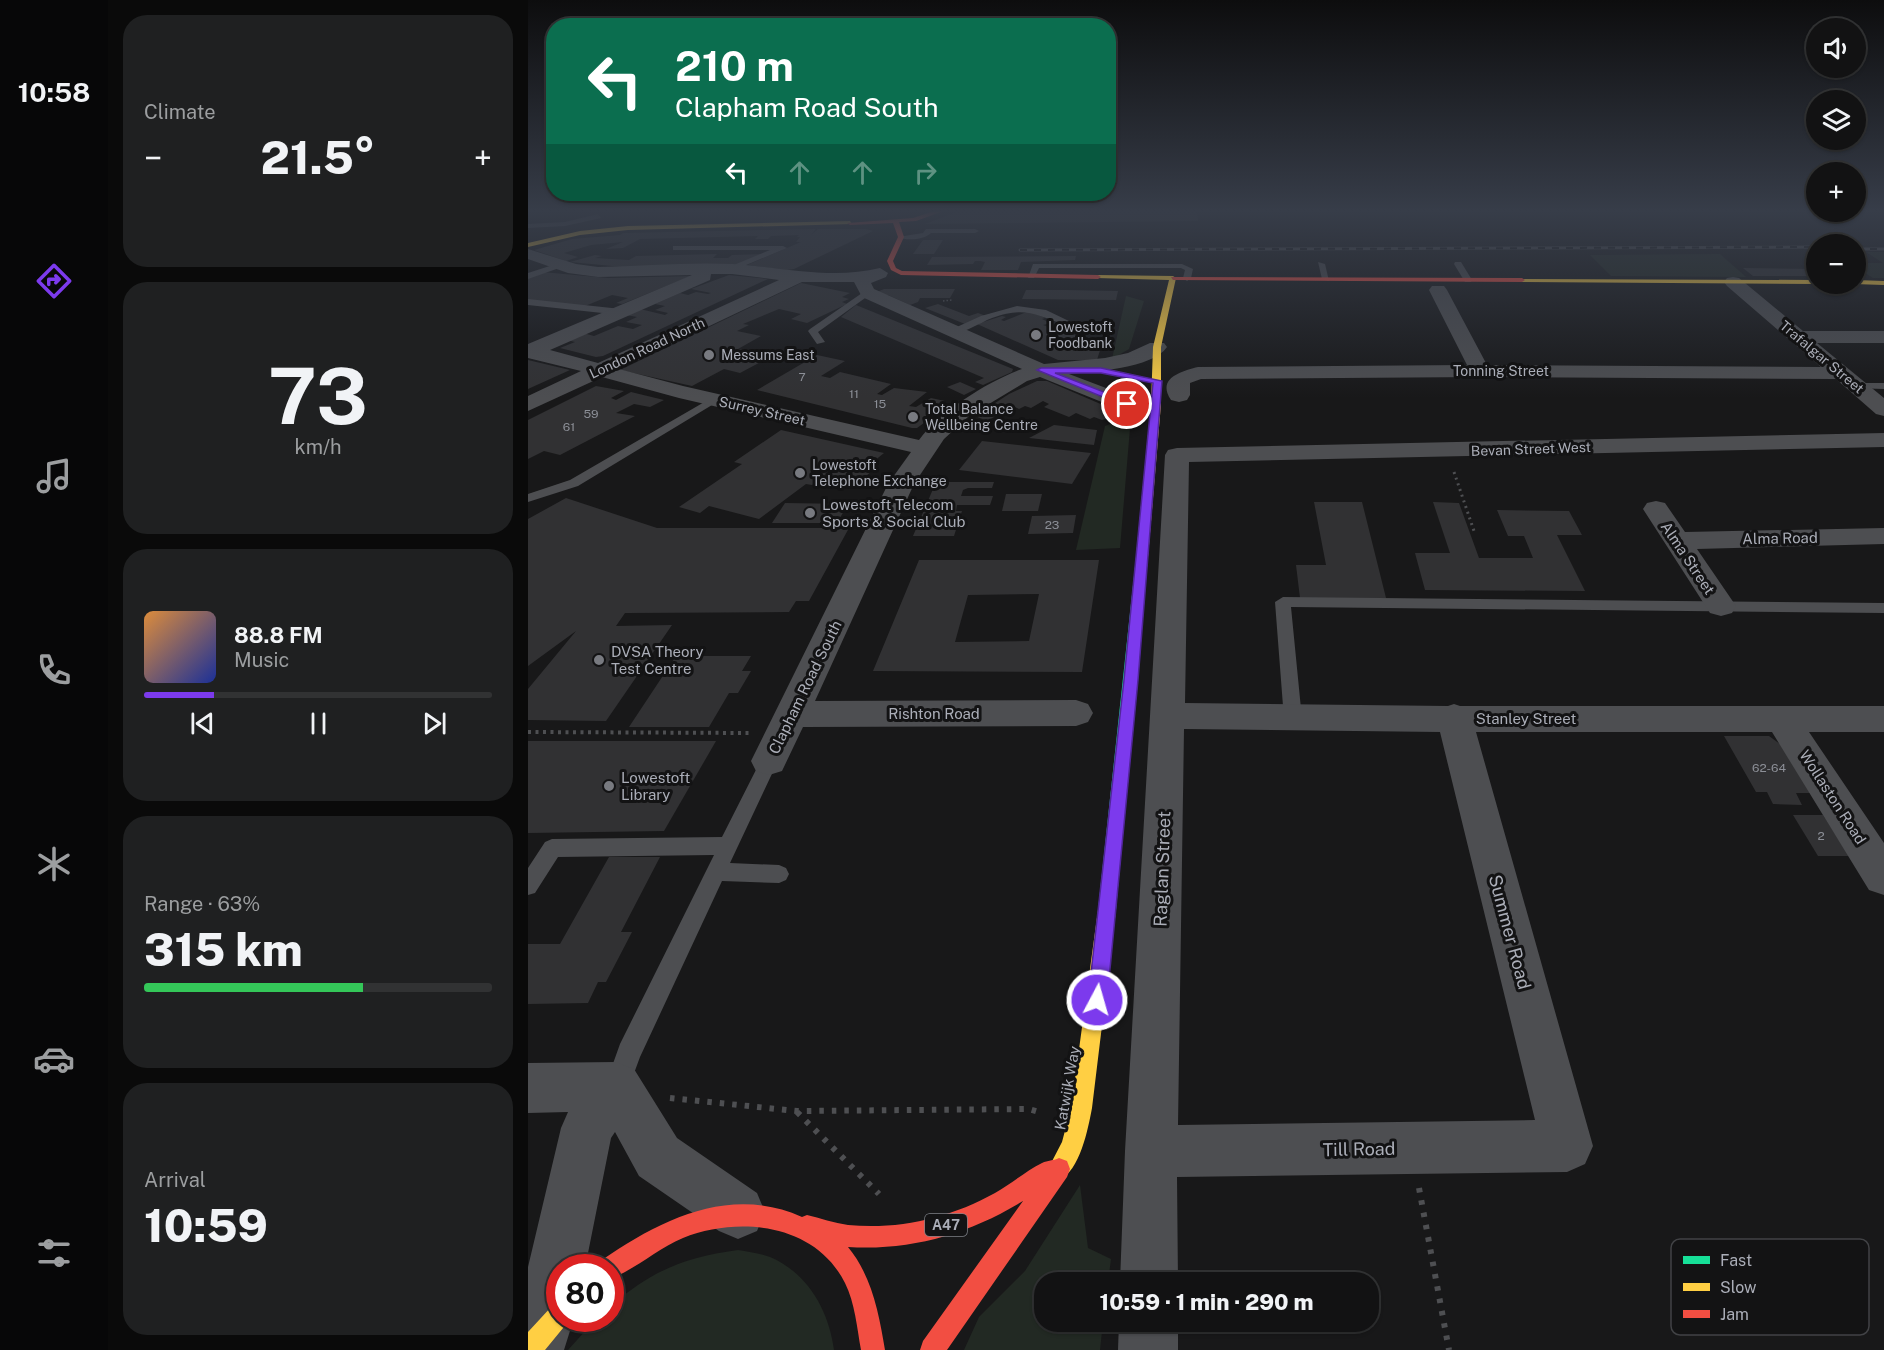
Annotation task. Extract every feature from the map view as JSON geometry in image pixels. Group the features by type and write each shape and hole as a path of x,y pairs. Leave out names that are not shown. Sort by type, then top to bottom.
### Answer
{"main road":[{"path":"899,272 920,275 1180,278 1806,282"},
{"name":"Katwijk Way","path":"932,1350 1071,1153 1079,1126 1095,1023 1130,692 1158,347 1180,278"},
{"path":"1866,282 1884,283"},
{"name":"Katwijk Way","path":"624,1259 660,1235 700,1220 738,1212 772,1215 848,1236 895,1236 945,1226 990,1209 1033,1184 1071,1153"},
{"path":"804,1225 830,1245 852,1273 867,1309 873,1350"}],"street":[{"path":"529,350 725,272"},
{"path":"750,272 868,285 953,331 1041,370 1127,404"},
{"path":"868,285 888,272"},
{"name":"London Road North","path":"528,404 799,277"},
{"name":"Trafalgar Street","path":"1733,282 1884,409"},
{"path":"1438,290 1480,371"},
{"path":"1799,337 1884,338"},
{"name":"Clapham Road South","path":"1074,369 1134,358 1158,347"},
{"name":"Surrey Street","path":"529,350 679,392 926,448"},
{"name":"Clapham Road South","path":"781,736 901,484 935,434 961,411 1020,377 1041,370 1074,369 1131,375 1157,381"},
{"name":"Tonning Street","path":"1179,395 1179,380 1198,373 1480,371 1848,379"},
{"name":"Bevan Street West","path":"1177,455 1884,440"},
{"name":"Raglan Street","path":"1149,1272 1151,1151 1177,455"},
{"name":"Alma Street","path":"1656,509 1721,606"},
{"name":"Alma Road","path":"1676,541 1884,536"},
{"name":"Rishton Road","path":"781,736 1076,713"},
{"name":"Stanley Street","path":"1168,716 1293,719 1454,717 1884,719"},
{"name":"Summer Road","path":"1454,717 1567,1146"},
{"name":"Wollaston Road","path":"1781,718 1884,877"},
{"path":"528,1088 616,1088 658,1157 738,1212"},
{"name":"Clapham Road South","path":"543,1332 587,1128 616,1088"},
{"name":"Till Road","path":"1151,1151 1567,1146"},
{"path":"1148,1350 1149,1332"}],"lane":[{"path":"1324,272 1326,279"},
{"path":"1463,272 1468,280"},
{"path":"820,342 813,331 868,285"},
{"path":"528,302 621,312"},
{"path":"990,305 1000,312"},
{"path":"953,331 1000,312 1029,309 1041,311 1066,322"},
{"path":"1848,379 1884,386"},
{"path":"528,498 574,483 713,400"},
{"path":"1293,719 1282,602 1884,608"},
{"name":"Clapham Road South","path":"616,1088 629,1053 781,736"},
{"path":"528,886 552,848 728,846"},
{"path":"715,872 779,874"}],"path":[{"path":"1447,451 1474,531"},
{"path":"528,732 781,736"},
{"path":"616,1088 674,1099 797,1111 1029,1109 1079,1126"},
{"path":"1412,1148 1449,1350"}],"shaded area":[{"path":"1607,272 1740,272 1746,277 1611,276"},
{"path":"1866,272 1884,272 1884,278 1873,278"},
{"path":"1126,296 1144,301 1129,349 1112,359"},
{"path":"1131,416 1120,548 1076,550 1105,426"},
{"path":"1080,1185 1088,1248 1111,1259 1109,1272 1034,1272 1034,1332 1102,1332 1100,1350 964,1350 979,1317 1025,1271"},
{"path":"738,1250 770,1257 795,1273 806,1283 822,1308 834,1350 568,1350 584,1332 624,1332 624,1296 640,1283 670,1267"}],"building":[{"path":"542,272 608,278 691,276 622,304 616,303 628,298 612,295 585,306 528,301 528,277"},
{"path":"1748,272 1806,272 1806,276 1753,276"},
{"path":"729,275 768,279 603,356 596,357 560,348 575,342 567,340 583,333 594,336 618,326 633,329 642,325 626,322 637,317 626,315 640,309 665,315 668,313 655,310 665,306 655,304 680,293 688,295 696,292 711,293 691,289"},
{"path":"801,283 850,293 842,297 849,299 842,302 847,304 807,323 791,319 801,314 779,309 743,324 749,325 737,331 761,336 738,349 772,356 740,373 724,369 692,386 620,370"},
{"path":"884,289 955,289 950,298 920,298 918,302 910,305 888,295 878,295 877,292"},
{"path":"1026,290 1118,291 1116,300 1022,299"},
{"path":"938,304 969,316 978,313 986,316 965,324 925,308"},
{"path":"856,305 1013,369 1012,372 983,385 975,382 984,378 841,317"},
{"path":"1029,311 1045,318 1042,319 1050,323 1043,325 1061,332 1071,328 1079,331 1073,334 1089,341 1081,345 1101,347 1097,360 1058,360 977,324 1002,316 1006,317 1001,320 1004,321"},
{"path":"817,355 845,361 821,376 830,378 840,372 891,384 877,394 882,395 894,388 927,392 909,406 916,407 931,398 945,401 931,411 939,412 917,428 912,428 757,390"},
{"path":"528,360 570,370 528,389"},
{"path":"1037,381 1047,381 1124,414 1102,420 1094,417 1090,419 1076,413 1069,417 1044,407 1049,404 1043,401 1031,408 1025,406 1019,409 1013,406 987,421 975,416 1009,394"},
{"path":"960,382 976,389 964,395 947,387"},
{"path":"596,386 624,391 611,398 616,400 631,392 664,400 650,407 634,404 616,413 635,416 560,455 544,451 528,459 528,420"},
{"path":"1054,425 1097,430 1094,445 1029,438"},
{"name":"Lowestoft Telephone Exchange","path":"781,430 884,453 868,466 877,467 861,480 854,478 845,485 821,479 812,485 806,484 759,519 709,506 700,513 679,507 742,464 734,462"},
{"path":"982,441 1091,453 1072,484 959,470"},
{"path":"936,482 994,482 992,488 963,490 961,496 993,496 990,505 957,505 956,511 962,511 954,536 913,536"},
{"path":"1006,494 1042,494 1038,511 1002,511"},
{"path":"566,498 657,528 849,528 809,601 796,601 789,612 625,613 616,626 672,625 606,721 528,720 528,689 576,631 528,666 528,519"},
{"path":"1314,502 1362,502 1386,598 1300,598 1296,565 1326,565"},
{"path":"1433,502 1459,503 1479,558 1533,558 1524,536 1508,536 1497,510 1569,511 1582,535 1557,535 1585,591 1425,590 1415,553 1450,553"},
{"name":"Lowestoft Telecom Sports & Social Club","path":"785,503 848,504 837,523 772,523"},
{"path":"1076,515 1073,533 1028,534 1032,516"},
{"path":"919,560 1099,560 1082,672 873,671","holes":["1039,594 1029,641 955,642 968,595"]},
{"path":"676,656 751,656 742,671 751,671 738,693 729,693 709,727 629,727"},
{"path":"1724,736 1769,736 1780,744 1811,793 1796,793 1802,805 1773,804 1767,792 1756,792"},
{"name":"Lowestoft Library","path":"528,741 716,741 664,831 528,833"},
{"path":"1793,815 1823,815 1849,856 1818,856"},
{"path":"609,857 660,857 621,932 632,932 606,982 598,982 588,1003 528,1004 528,944 560,944"}],"traffic: fast":[{"path":"1107,910 1142,557"}],"traffic: slow":[{"path":"1098,277 1173,278 1157,347 1156,404 1142,557"},
{"path":"1522,280 1806,282"},
{"path":"1866,282 1884,283"},
{"path":"1059,1169 1072,1146 1082,1108 1094,1029 1107,910"},
{"path":"529,1350 546,1330"}],"traffic: jam":[{"path":"899,272 1098,277"},
{"path":"1173,278 1522,280"},
{"path":"932,1350 1059,1169"},
{"path":"807,1226 847,1236 875,1238 928,1231 979,1213 1003,1201 1048,1171"},
{"path":"624,1258 655,1239 705,1220 731,1215 757,1215 783,1220 808,1231 821,1240 834,1250 849,1268 864,1303 873,1350"}],"place":[{"name":"Lowestoft Foodbank","path":"1036,335"},
{"name":"Messums East","path":"709,355"},
{"name":"Total Balance Wellbeing Centre","path":"913,417"},
{"name":"Lowestoft Telephone Exchange","path":"800,473"},
{"name":"Lowestoft Telecom Sports & Social Club","path":"810,513"},
{"name":"DVSA Theory Test Centre","path":"599,660"},
{"name":"Lowestoft Library","path":"609,786"}],"route":[{"path":"1097,1000 1131,680 1157,381 1101,370 1041,370 1127,404"}]}
